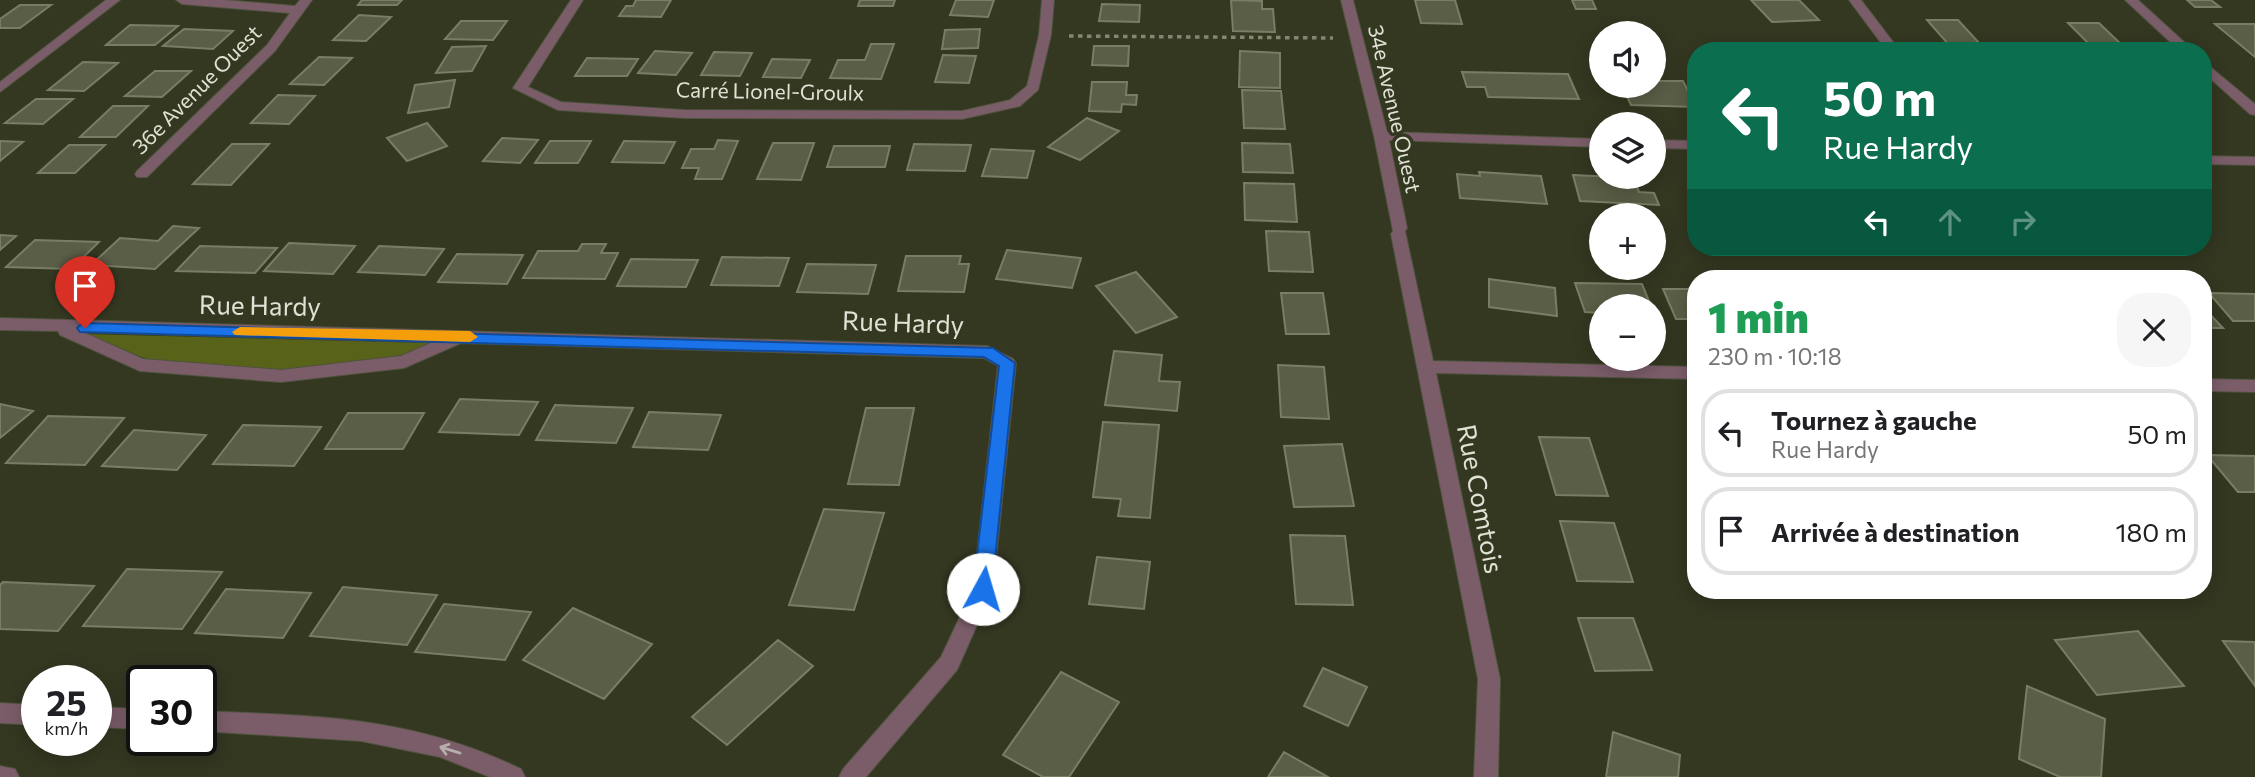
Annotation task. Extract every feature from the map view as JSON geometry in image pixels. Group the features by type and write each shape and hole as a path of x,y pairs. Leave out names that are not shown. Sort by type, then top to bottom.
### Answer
{"street":[{"path":"0,88 114,0"},
{"path":"182,0 302,5"},
{"name":"Carré Lionel-Groulx","path":"577,0 520,88 558,106 684,114 962,115 1015,103 1033,87 1045,35 1048,0"},
{"name":"34e Avenue Ouest","path":"1348,0 1355,38 1381,136 1399,231"},
{"path":"1855,0 1887,42"},
{"path":"2131,0 2178,42"},
{"name":"36e Avenue Ouest","path":"142,174 271,48 302,5"},
{"path":"2212,73 2255,111"},
{"path":"1381,136 1589,143"},
{"path":"1666,144 1687,145"},
{"path":"2212,160 2255,161"},
{"name":"Rue Comtois","path":"1399,231 1489,679 1486,777"},
{"name":"Rue Hardy","path":"0,324 58,328 462,336 987,352 1007,363 983,589 949,663 851,777"},
{"name":"Rue Hardy","path":"58,328 140,365 281,376 404,362 462,336"},
{"path":"1426,367 1687,373"},
{"path":"2212,385 2255,386"},
{"path":"0,713 21,714"},
{"path":"217,722 351,729 414,740 474,758 513,777"},
{"path":"0,777 7,777"}],"path":[{"path":"1045,35 1355,38"}],"green space":[{"path":"87,334 430,343 403,355 287,370 151,361"}],"building":[{"path":"362,0 402,0 397,5 358,5"},
{"path":"636,0 671,0 661,17 619,16 626,6 633,6"},
{"path":"860,0 895,0 893,6 858,6"},
{"path":"956,0 994,0 988,17 950,15"},
{"path":"1231,0 1262,1 1262,9 1273,9 1275,32 1233,31"},
{"path":"1415,0 1455,0 1462,24 1421,23"},
{"path":"1572,0 1592,0 1596,9 1576,9"},
{"path":"1751,0 1799,0 1819,20 1772,22"},
{"path":"2187,0 2211,0 2220,7 2195,7"},
{"path":"1102,4 1140,5 1139,22 1099,21"},
{"path":"20,5 51,5 20,28 0,28 0,19"},
{"path":"359,15 391,17 366,41 333,40"},
{"path":"1927,20 1958,20 1978,42 1946,42"},
{"path":"461,21 507,21 493,40 445,39"},
{"path":"2068,23 2099,23 2119,42 2087,42"},
{"path":"2215,24 2255,24 2255,57"},
{"path":"130,25 178,26 155,45 106,45"},
{"path":"184,29 233,31 213,49 163,46"},
{"path":"980,29 978,48 942,49 945,30"},
{"path":"871,44 894,44 881,79 830,78 838,60 865,60"},
{"path":"486,46 472,71 436,73 452,47"},
{"path":"1094,46 1129,46 1128,66 1092,65"},
{"path":"655,51 692,53 676,75 638,73"},
{"path":"1240,51 1280,53 1280,88 1239,87"},
{"path":"714,52 752,53 740,76 701,75"},
{"path":"943,55 976,56 969,83 935,82"},
{"path":"319,57 352,58 324,85 290,84"},
{"path":"587,58 638,59 627,76 575,76"},
{"path":"772,59 810,60 801,78 763,77"},
{"path":"83,62 118,63 84,91 48,90"},
{"path":"155,71 191,71 162,97 125,96"},
{"path":"1462,72 1568,74 1579,99 1488,97 1485,87 1467,87"},
{"path":"455,80 449,107 408,113 415,85"},
{"path":"1666,81 1683,81 1687,89 1687,107 1631,105 1628,98 1666,98"},
{"path":"1092,82 1127,82 1126,95 1137,95 1136,105 1122,104 1121,112 1089,111"},
{"path":"1242,90 1281,91 1285,129 1244,128"},
{"path":"278,95 315,96 289,124 251,123"},
{"path":"36,99 73,99 43,124 5,123"},
{"path":"113,106 148,106 116,137 80,137"},
{"path":"1087,118 1119,131 1080,160 1048,147"},
{"path":"427,123 447,146 407,161 387,138"},
{"path":"502,138 538,140 520,163 483,161"},
{"path":"718,140 738,141 722,179 695,179 699,168 682,168 691,149 714,149"},
{"path":"0,141 23,142 0,161"},
{"path":"550,141 591,141 578,163 535,163"},
{"path":"624,141 675,142 664,163 612,162"},
{"path":"773,143 814,143 801,180 757,179"},
{"path":"1242,143 1290,144 1293,173 1243,172"},
{"path":"232,144 269,144 231,185 193,184"},
{"path":"914,144 971,145 965,171 907,170"},
{"path":"69,145 105,145 75,173 38,173"},
{"path":"834,146 890,146 885,167 827,167"},
{"path":"991,149 1034,151 1027,178 982,176"},
{"path":"1479,172 1541,176 1547,204 1460,198 1457,174 1480,176"},
{"path":"1573,175 1589,176 1589,189 1638,189 1639,192 1654,193 1658,203 1620,203 1580,201"},
{"path":"1244,183 1294,184 1297,222 1245,220"},
{"path":"173,226 199,228 155,269 91,265 120,238 158,241"},
{"path":"1266,231 1309,232 1313,272 1269,271"},
{"path":"0,235 16,236 0,250"},
{"path":"35,240 99,242 71,269 6,267"},
{"path":"289,243 355,246 333,274 264,271"},
{"path":"582,244 606,244 601,253 618,253 605,279 523,278 538,251 578,251"},
{"path":"200,246 277,248 255,273 176,271"},
{"path":"379,246 444,249 425,275 358,272"},
{"path":"1007,250 1081,258 1072,288 996,279"},
{"path":"457,254 523,255 507,284 438,282"},
{"path":"906,256 961,256 959,264 969,264 964,292 898,291"},
{"path":"722,257 789,258 779,286 711,285"},
{"path":"631,259 698,260 686,287 617,286"},
{"path":"807,264 876,265 868,294 797,292"},
{"path":"1136,272 1177,317 1136,333 1096,286"},
{"path":"1489,279 1555,288 1557,316 1489,307"},
{"path":"1575,283 1642,284 1646,294 1589,294 1589,312 1585,312"},
{"path":"1663,289 1687,289 1687,319 1676,319"},
{"path":"1281,293 1323,293 1329,334 1286,334"},
{"path":"2212,293 2255,294 2255,321 2233,321"},
{"path":"2212,316 2223,328 2212,328"},
{"path":"1114,351 1162,355 1159,381 1180,382 1177,411 1105,405"},
{"path":"1278,365 1324,367 1329,419 1281,417"},
{"path":"460,399 538,402 519,435 439,432"},
{"path":"0,404 33,411 0,438"},
{"path":"555,405 633,408 616,443 536,440"},
{"path":"866,408 914,408 899,485 848,484"},
{"path":"649,412 721,415 708,450 633,447"},
{"path":"348,413 424,413 403,449 325,449"},
{"path":"48,416 124,418 85,465 6,463"},
{"path":"1103,422 1159,425 1150,518 1118,516 1121,499 1093,497"},
{"path":"243,425 321,427 294,466 213,464"},
{"path":"134,430 206,435 177,470 102,466"},
{"path":"1539,437 1589,438 1608,496 1556,495"},
{"path":"1342,444 1354,506 1294,507 1284,446"},
{"path":"2212,455 2255,456 2255,492 2238,492 2212,461"},
{"path":"824,509 884,513 854,610 789,605"},
{"path":"1560,521 1614,523 1633,582 1577,581"},
{"path":"1290,535 1345,536 1353,605 1296,604"},
{"path":"1097,557 1150,562 1144,609 1089,604"},
{"path":"127,569 222,572 182,629 83,626"},
{"path":"3,582 94,586 58,631 0,629 0,585"},
{"path":"343,587 437,595 407,645 310,636"},
{"path":"226,589 311,593 283,638 195,633"},
{"path":"444,604 531,612 505,660 415,652"},
{"path":"573,608 652,644 604,699 523,660"},
{"path":"1578,618 1633,618 1652,670 1595,671"},
{"path":"2138,631 2184,686 2097,695 2055,640"},
{"path":"778,640 813,666 727,745 692,717"},
{"path":"2223,641 2255,642 2255,686"},
{"path":"1323,668 1367,687 1348,726 1304,706"},
{"path":"1061,672 1119,702 1069,777 1043,777 1003,755"},
{"path":"2027,686 2105,719 2101,777 2060,777 2019,759"},
{"path":"1613,732 1680,755 1678,777 1606,777"},
{"path":"1284,752 1328,777 1268,777"}],"slow traffic":[{"path":"240,332 470,337"}],"route":[{"path":"85,328 987,352 1007,363 983,589"}]}
